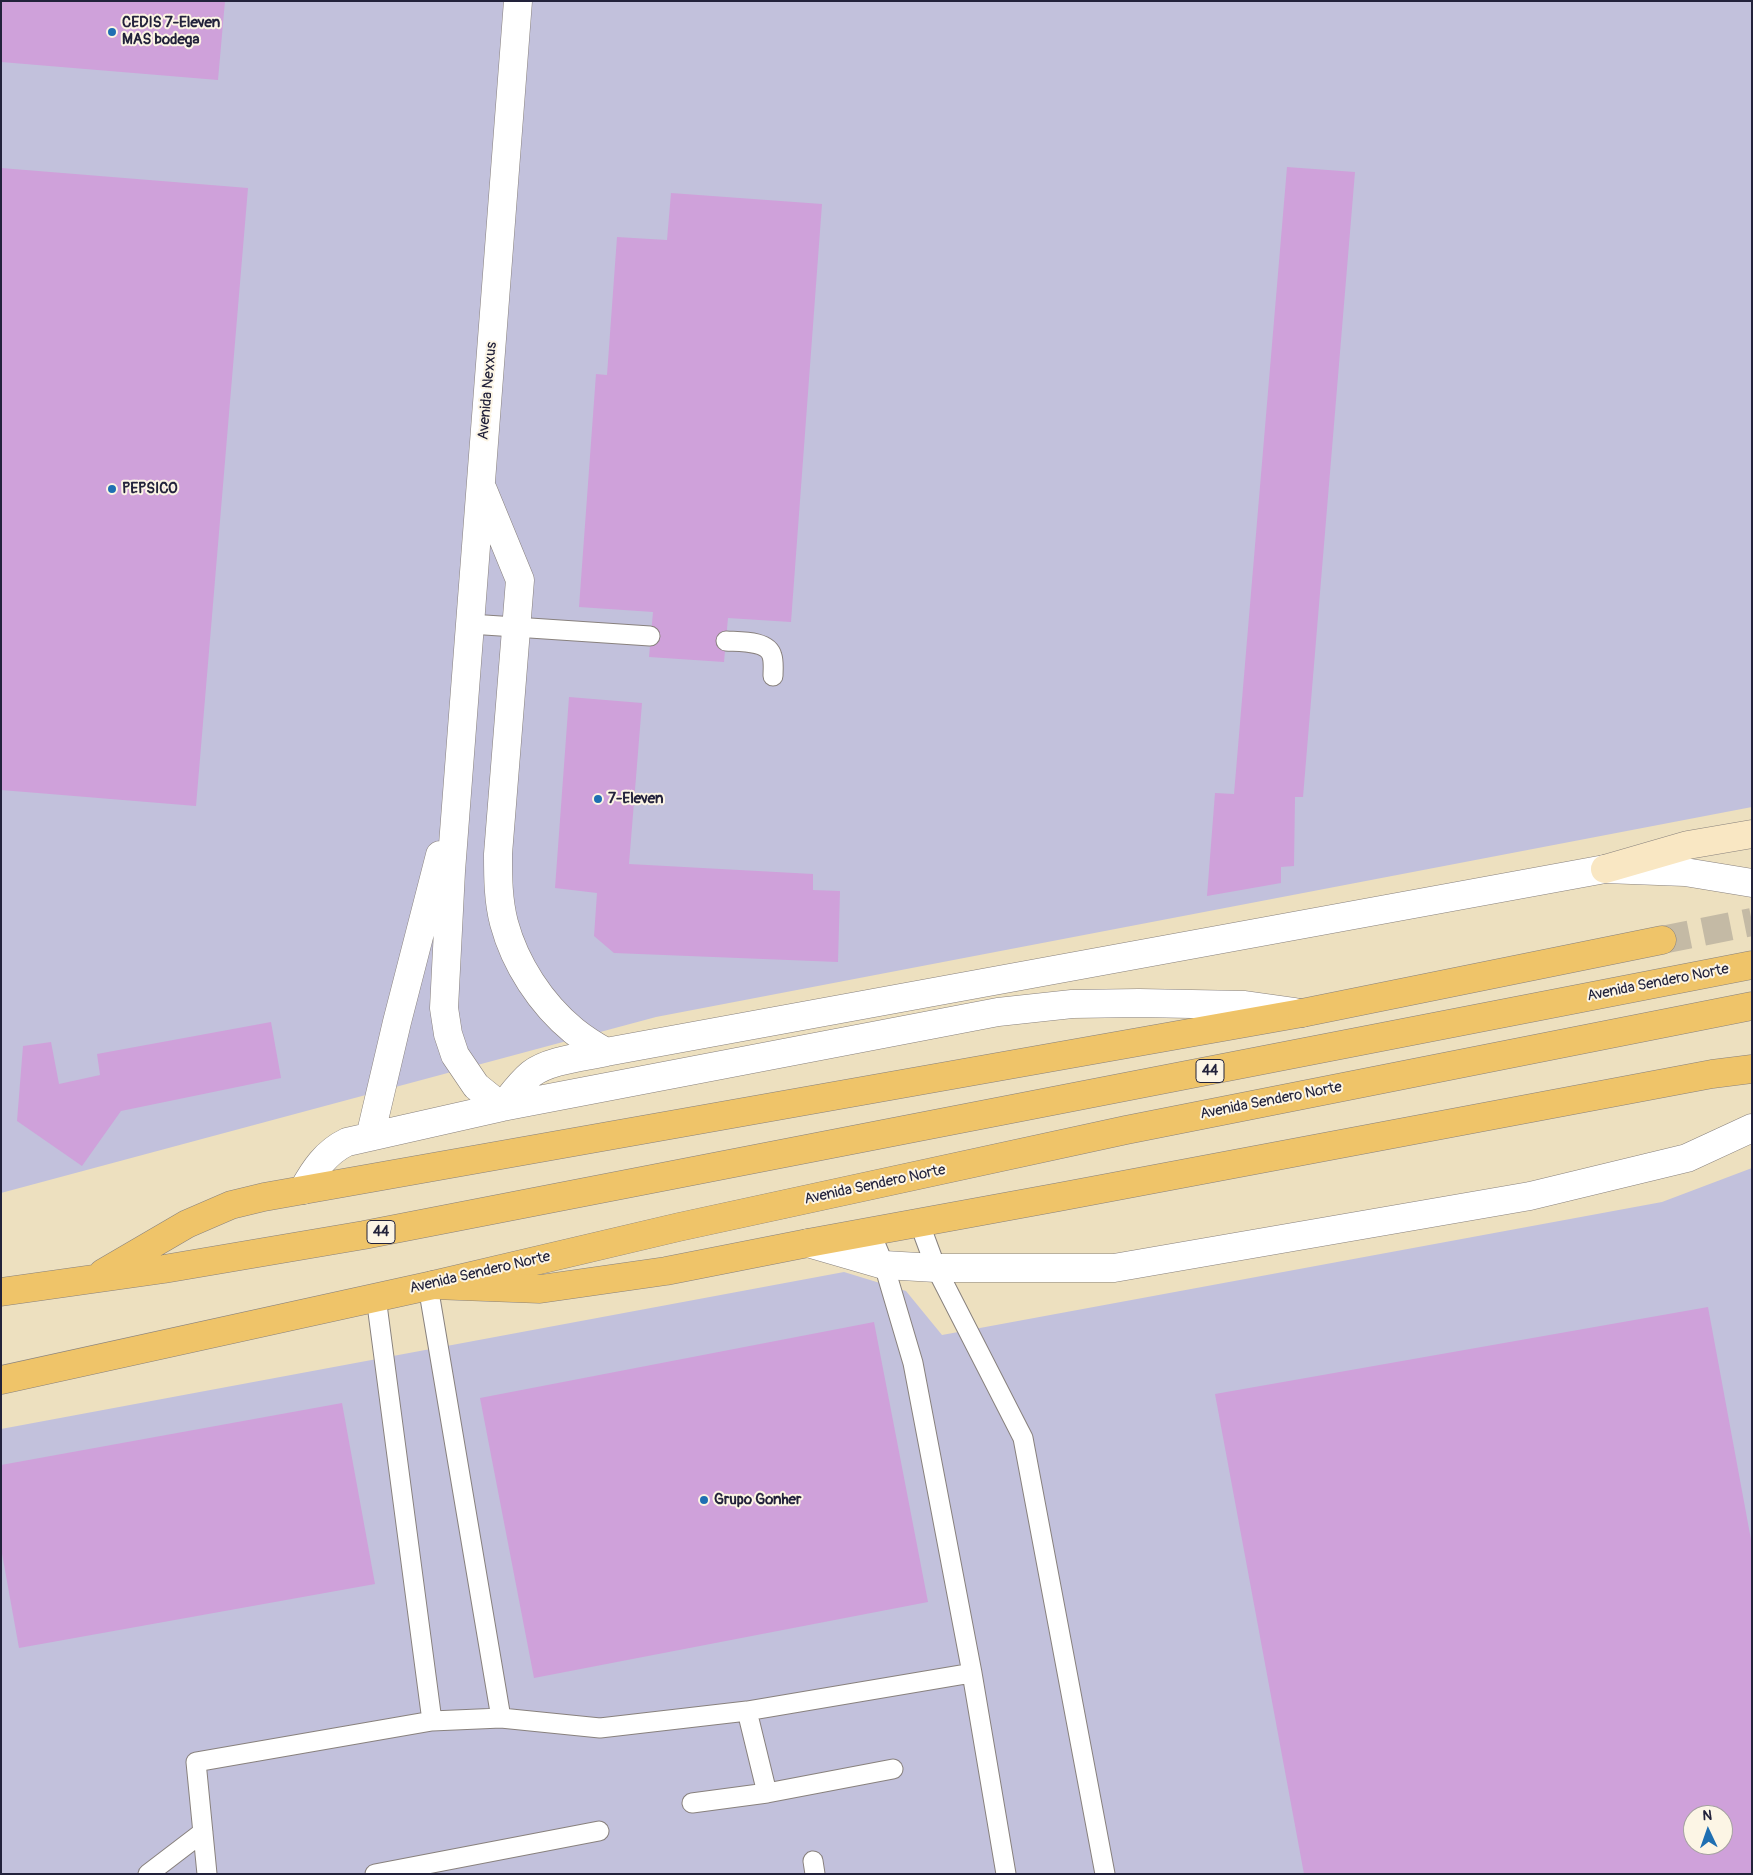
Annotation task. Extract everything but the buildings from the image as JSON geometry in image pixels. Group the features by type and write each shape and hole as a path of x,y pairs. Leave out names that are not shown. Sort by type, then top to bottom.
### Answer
{"main road":[{"path":"1605,869 1688,845 1752,834"},
{"path":"93,1279 187,1224 230,1206 303,1190 1302,1013 1662,940"},
{"name":"Avenida Sendero Norte","path":"1,1292 164,1269 364,1235 1752,965"},
{"name":"Avenida Sendero Norte","path":"1,1380 431,1286 679,1228 1126,1130 1752,1006"},
{"path":"431,1286 540,1289 666,1271 808,1242 1059,1197 1712,1074 1752,1069"}],"street":[{"name":"Avenida Nexxus","path":"459,781 518,1"},
{"path":"481,486 520,580 498,854 499,893 504,923 526,977 554,1014 575,1032 606,1052"},
{"path":"459,781 450,880 444,1008 448,1034 455,1055 476,1086 502,1107"},
{"path":"370,1137 397,1022 459,781"},
{"path":"502,1107 520,1084 546,1066 606,1052 1605,869 1685,872 1752,883"},
{"path":"303,1190 314,1169 337,1147 347,1142 502,1107 1007,1011 1072,1004 1139,1003 1246,1005 1302,1013"},
{"path":"808,1242 884,1265 936,1268 1114,1268 1530,1196 1687,1158 1752,1128"}],"lane":[{"path":"470,624 650,636"},
{"path":"726,640 759,644 769,649 772,655 773,676"},
{"path":"919,1222 936,1268 1023,1438 1105,1874"},
{"path":"870,1231 884,1265 913,1363 972,1673 1006,1874"},
{"path":"431,1286 500,1718"},
{"path":"376,1297 432,1721"},
{"path":"207,1874 196,1762 432,1721 500,1718 600,1728 747,1711 972,1673"},
{"path":"747,1711 767,1793"},
{"path":"692,1803 767,1793 893,1769"},
{"path":"374,1874 599,1831"},
{"path":"148,1874 203,1832"}],"shaded area":[{"path":"1,1 1752,1 1752,807 656,1017 1,1193"},
{"path":"1752,1168 1752,1874 1,1874 1,1429 844,1272 906,1291 942,1335 1662,1202"}],"tunnel":[{"path":"1662,940 1752,922"}],"place":[{"name":"CEDIS 7-Eleven MAS bodega","path":"112,32"},
{"name":"PEPSICO","path":"112,489"},
{"name":"7-Eleven","path":"598,799"},
{"name":"Grupo Gonher","path":"704,1500"}]}
